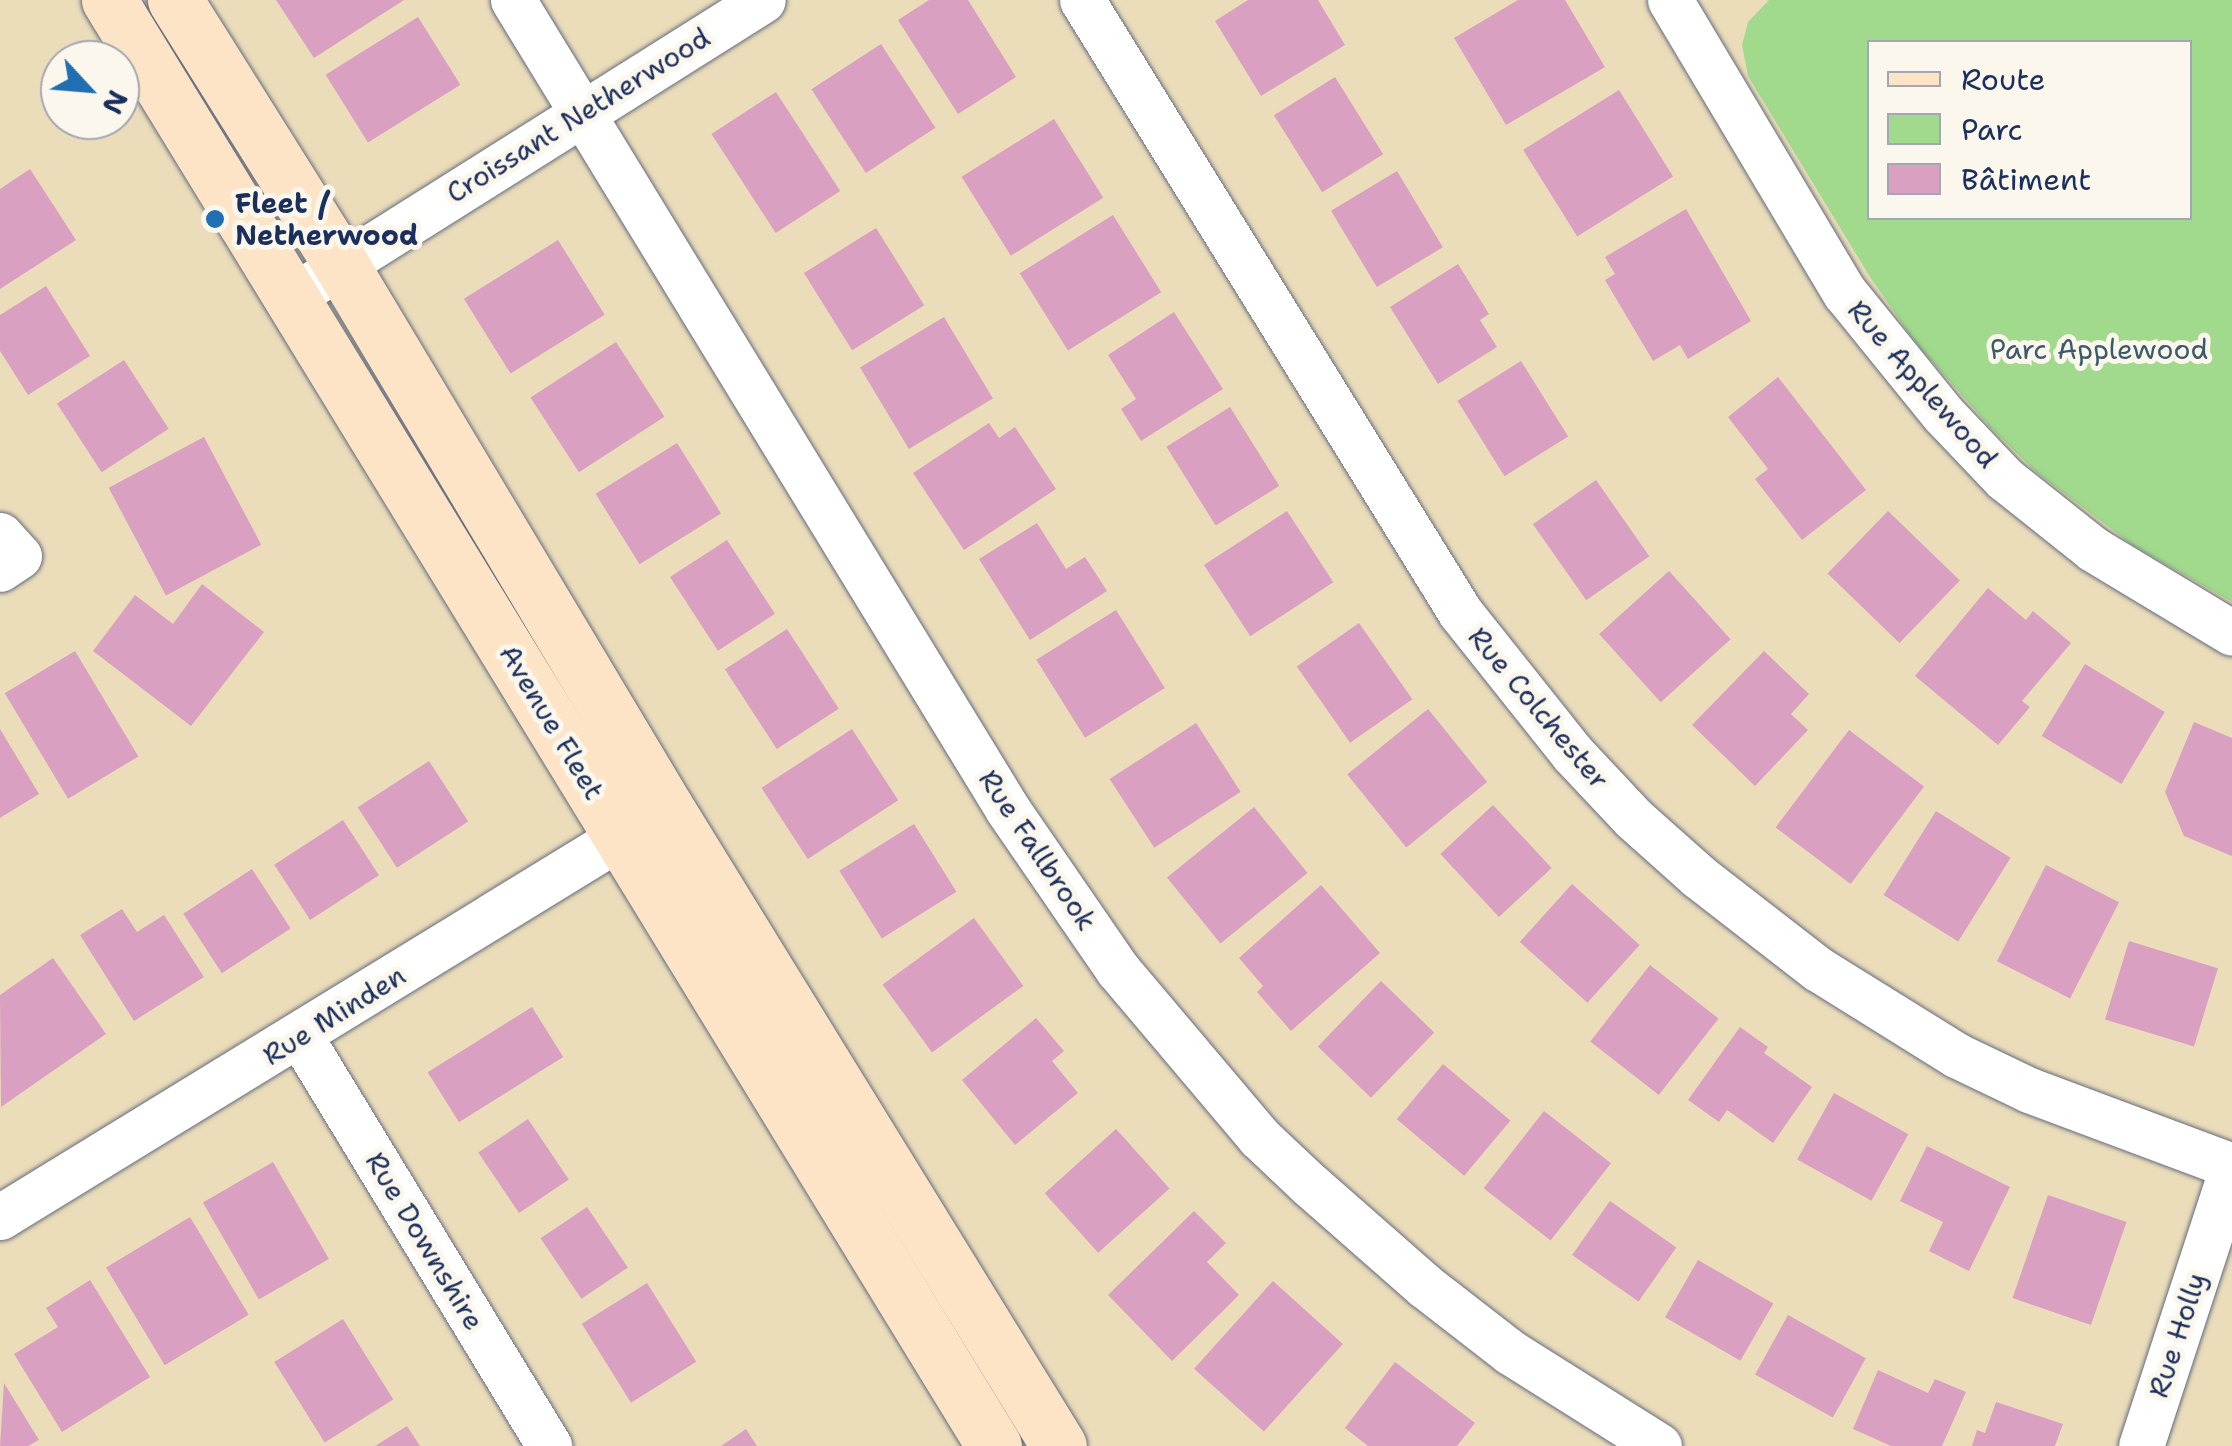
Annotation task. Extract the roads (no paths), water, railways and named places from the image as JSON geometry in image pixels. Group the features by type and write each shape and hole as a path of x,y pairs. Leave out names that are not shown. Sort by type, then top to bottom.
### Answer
{"main road":[{"name":"Avenue Fleet","path":"109,0 293,296 1059,1446"},
{"name":"Avenue Fleet","path":"176,0 342,266 644,822 994,1446"}],"street":[{"name":"Rue Fallbrook","path":"513,0 1008,810 1118,970 1260,1137 1310,1185 1425,1286 1608,1434 1659,1446"},
{"name":"Croissant Netherwood","path":"293,296 580,111 763,0"},
{"name":"Rue Colchester","path":"1082,0 1460,612 1572,753 1633,818 1698,876 1803,958 1939,1046 2029,1090 2232,1167"},
{"name":"Rue Applewood","path":"1688,8 1845,293 1943,414 2005,479 2093,550 2232,632"},
{"path":"0,535 18,556 0,570"},
{"name":"Rue Minden","path":"0,1217 644,822"},
{"name":"Rue Downshire","path":"300,1036 549,1446"},
{"name":"Rue Holly","path":"2140,1446 2232,1167"}],"place":[{"name":"Fleet / Netherwood","path":"215,219"}],"park label":[{"name":"Parc Applewood","path":"2099,349"}]}
